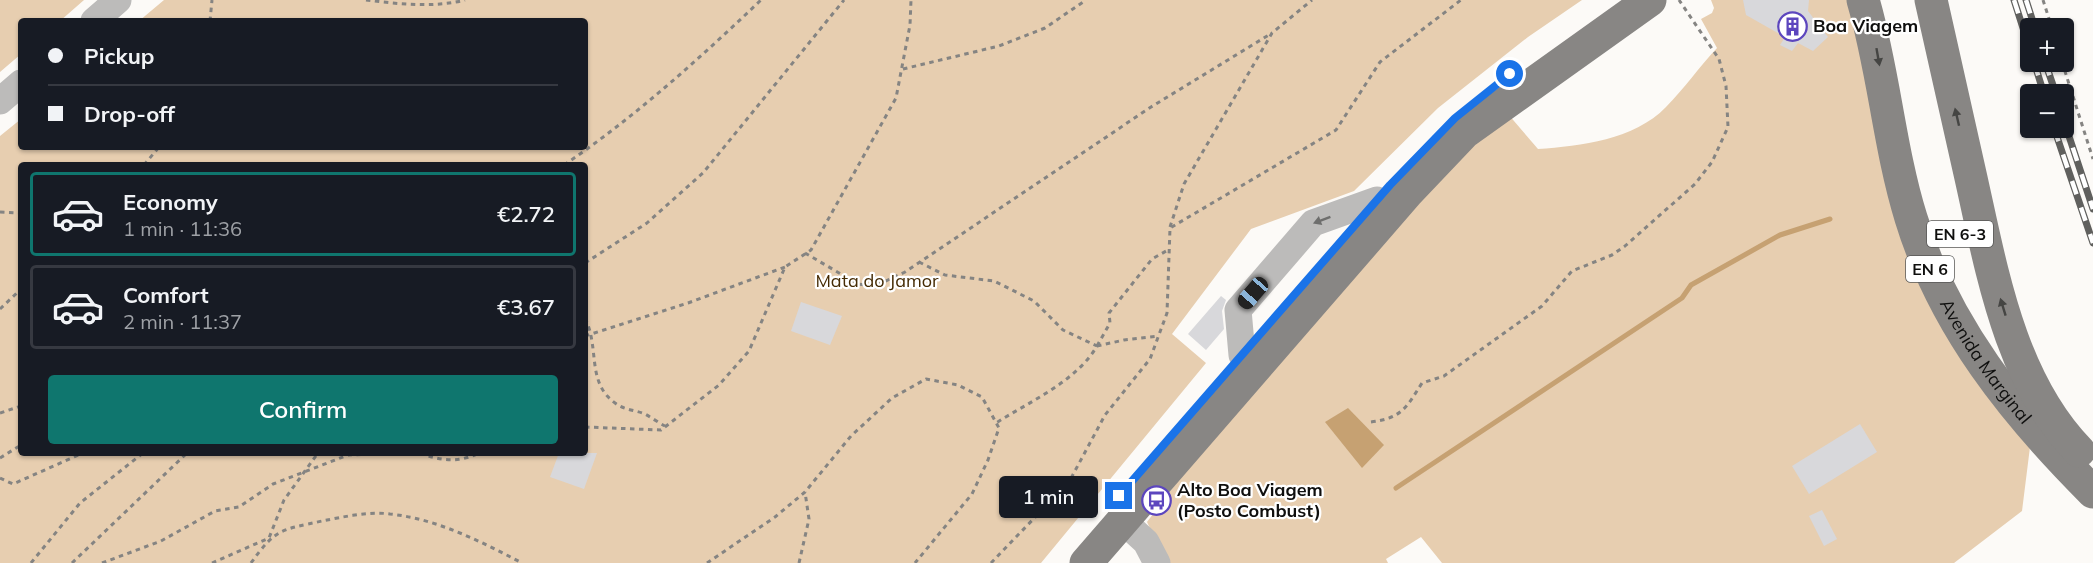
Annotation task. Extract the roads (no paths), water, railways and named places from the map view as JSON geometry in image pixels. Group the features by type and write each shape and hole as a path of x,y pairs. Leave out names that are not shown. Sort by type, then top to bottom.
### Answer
{"main road":[{"path":"1063,563 1377,200 1455,118 1529,60 1618,0"},
{"path":"1086,563 1407,193 1465,132 1650,0"},
{"name":"Avenida Marginal","path":"1863,0 1875,40 1910,217 1940,293 1973,349 2014,408 2093,492"},
{"name":"EN 6-3","path":"1908,0 1967,263 1983,314 2009,380 2054,453"},
{"name":"Avenida Marginal","path":"1931,0 1989,259 2013,339 2042,402 2071,442 2093,465"}],"street":[{"path":"97,18 118,0"},
{"path":"0,101 18,86"},
{"path":"1122,520 1146,542 1157,563"}],"waterway":[{"path":"1396,488 1682,298 1691,285 1780,235 1830,219"}],"railway":[{"path":"2014,0 2020,19"},
{"path":"2026,0 2032,18"},
{"path":"2037,72 2041,84"},
{"path":"2048,72 2053,84"},
{"path":"2057,138 2093,243"},
{"path":"2070,138 2093,209"}],"place":[{"name":"Boa Viagem","path":"1792,26"},
{"name":"Alto Boa Viagem (Posto Combust)","path":"1156,500"}],"park label":[{"name":"Mata do Jamor","path":"877,281"}]}
